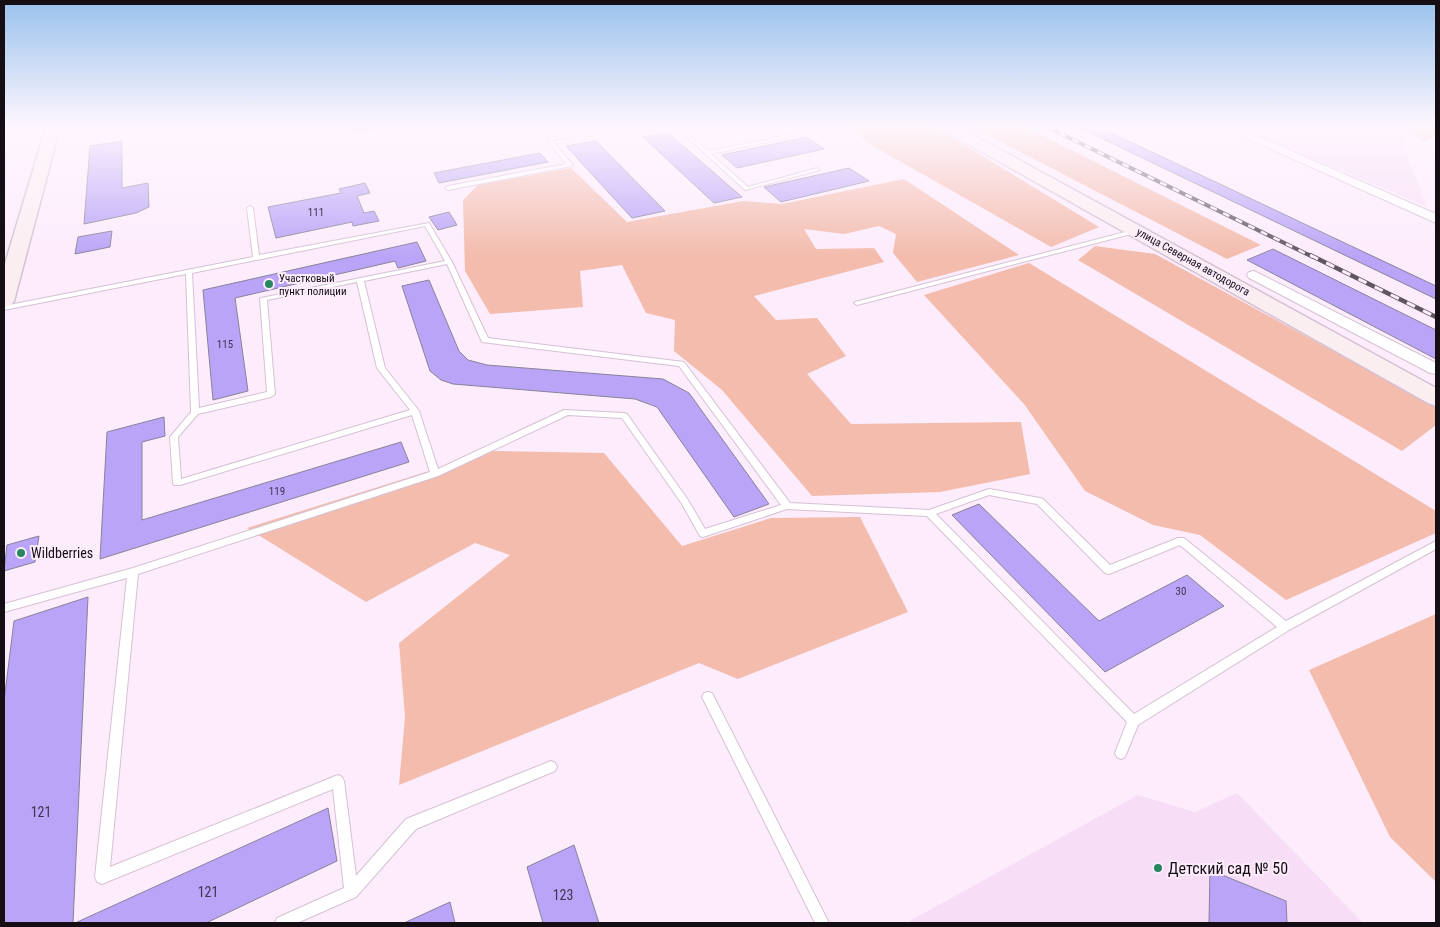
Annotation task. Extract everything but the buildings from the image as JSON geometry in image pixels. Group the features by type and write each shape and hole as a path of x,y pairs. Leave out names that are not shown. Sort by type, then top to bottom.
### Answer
{"main road":[{"path":"4,301 41,170"},
{"name":"улица Северная автодорога","path":"1027,170 1436,398"}],"street":[{"path":"1326,170 1436,218"},
{"path":"1254,275 1436,369"}],"lane":[{"path":"448,188 542,170"},
{"path":"726,170 747,189 817,170"},
{"path":"250,208 256,259"},
{"path":"4,308 189,273 427,224 449,262 485,340 681,364 787,506"},
{"path":"857,303 1137,231"},
{"path":"415,411 177,483 174,437 195,412 271,394 263,299 449,262"},
{"path":"189,273 195,412"},
{"path":"360,280 380,368 415,411 436,474"},
{"path":"4,608 133,572 436,474 567,412 624,416 685,502 703,533 787,506 929,513 989,492 1040,501 1109,570 1182,541 1285,627"},
{"path":"929,513 1133,721"},
{"path":"1121,753 1133,721 1285,627 1436,544"},
{"path":"133,572 102,877 338,781 351,892"},
{"path":"708,697 822,923"},
{"path":"282,923 351,892 411,824 551,767"}],"shaded area":[{"path":"559,170 573,170 627,222 743,201 782,204 904,179 1019,255 917,282 893,253 896,234 879,226 844,234 804,229 816,249 874,248 884,262 754,296 776,320 817,318 846,356 807,374 851,424 1021,422 1030,474 940,492 812,496 722,390 674,351 675,320 646,313 622,265 580,271 583,307 490,314 465,271 463,200 478,185"},
{"path":"916,170 1006,170 1099,227 1051,247"},
{"path":"1056,170 1112,170 1261,245 1227,259"},
{"path":"1341,170 1413,170 1426,206"},
{"path":"1095,246 1155,254 1436,407 1436,425 1402,451 1078,260"},
{"path":"1029,263 1436,511 1436,533 1286,600 1200,535 1153,525 1085,491 1024,404 924,295"},
{"path":"493,451 604,453 682,546 771,518 860,517 908,612 738,679 699,663 399,785 405,717 399,643 510,555 475,543 366,602 247,528"},
{"path":"1436,614 1436,882 1390,837 1309,670"},
{"name":"Детский сад № 50","path":"1237,793 1363,923 906,923 1138,795 1195,812"}],"railway":[{"path":"1136,170 1313,257"},
{"path":"1310,255 1436,317"}],"place":[{"name":"Участковый пункт полиции","path":"269,284"},
{"name":"Wildberries","path":"21,553"},
{"name":"Детский сад № 50","path":"1158,868"}]}
